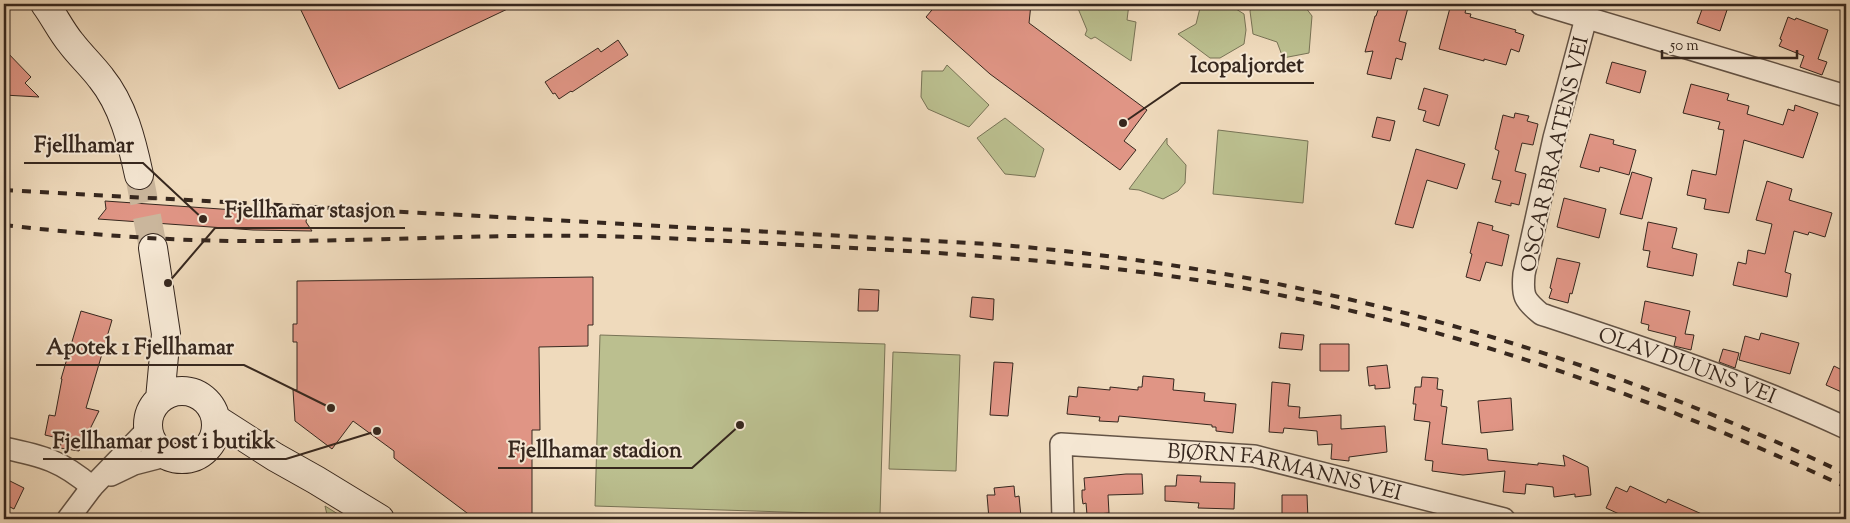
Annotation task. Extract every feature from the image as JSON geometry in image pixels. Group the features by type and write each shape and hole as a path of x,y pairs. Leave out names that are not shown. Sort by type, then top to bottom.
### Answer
{"main road":[{"path":"28,4 38,16 70,41"},
{"path":"45,4 70,41 102,79 120,108 139,175"},
{"path":"153,248 166,334 160,399"},
{"path":"166,334 192,392"},
{"path":"177,391 192,392 210,405 216,419 215,434 211,443 196,457 185,460 165,456 150,441 147,430 148,418 152,407 160,399 177,391"},
{"path":"216,419 275,457 380,519"},
{"path":"204,451 238,450 275,457"}],"street":[{"path":"1541,4 1587,11 1846,96"},
{"name":"OSCAR BRAATENS VEI","path":"1528,303 1523,290 1524,274 1554,138 1587,11"},
{"name":"OLAV DUUNS VEI","path":"1528,303 1541,314 1707,371 1803,408 1846,428"},
{"path":"68,519 97,483 147,430"},
{"name":"BJØRN FARMANNS VEI","path":"1063,519 1061,444 1254,456 1504,519"},
{"path":"4,448 51,460 97,483"},
{"path":"97,483 134,464 165,456"}],"green space":[{"path":"1070,4 1129,4 1127,20 1136,22 1131,61 1095,37 1091,39 1085,35 1087,30 1077,6"},
{"path":"1201,4 1228,4 1244,14 1246,30 1244,44 1220,58 1210,58 1178,34 1196,24"},
{"path":"1253,4 1303,4 1312,16 1309,53 1283,58 1277,42 1253,34 1250,11"},
{"path":"947,65 989,105 969,127 928,109 921,97 922,71 943,71"},
{"path":"1005,118 1044,149 1035,177 1005,174 977,138"},
{"path":"1218,130 1308,141 1303,203 1213,194"},
{"path":"1167,138 1167,144 1186,165 1185,183 1178,191 1163,199 1139,190 1129,189"},
{"path":"600,335 885,344 880,515 595,506"},
{"path":"893,352 960,355 956,471 889,469"},
{"path":"325,506 346,519 328,519"}],"building":[{"path":"298,4 518,4 339,89"},
{"path":"937,4 1031,4 1029,23 1147,110 1124,141 1136,150 1120,170 990,74 926,17"},
{"path":"1380,4 1409,4 1399,41 1406,43 1402,60 1396,58 1391,79 1367,74 1373,51 1365,52"},
{"path":"1451,4 1467,4 1465,13 1471,14 1470,17 1516,30 1515,32 1524,35 1519,52 1511,49 1506,65 1439,49"},
{"path":"1704,4 1729,4 1720,31 1697,23"},
{"path":"1788,17 1795,20 1796,18 1828,30 1818,59 1827,62 1822,75 1800,67 1804,56 1779,46"},
{"path":"618,40 628,55 559,99 555,93 553,94 545,82 598,48 601,52"},
{"path":"4,49 31,77 25,83 39,97 4,95"},
{"path":"1612,62 1646,71 1640,93 1606,83"},
{"path":"1691,84 1729,94 1727,100 1749,106 1747,114 1783,125 1788,109 1794,111 1795,105 1818,113 1803,158 1744,140 1729,213 1704,209 1706,199 1687,195 1692,170 1716,175 1724,130 1718,129 1720,122 1683,113"},
{"path":"1424,88 1448,95 1439,126 1423,121 1426,111 1418,109"},
{"path":"1515,113 1529,116 1527,121 1538,124 1533,145 1522,143 1515,171 1526,174 1519,205 1511,203 1511,206 1495,202 1501,181 1492,179 1499,151 1495,149 1503,115 1514,118"},
{"path":"1377,117 1395,121 1390,141 1372,137"},
{"path":"1590,134 1614,140 1613,144 1636,150 1629,175 1600,167 1599,172 1580,167"},
{"path":"1416,149 1465,164 1457,189 1427,180 1413,228 1395,224"},
{"path":"1632,172 1652,178 1642,219 1620,214"},
{"path":"1767,181 1792,189 1789,200 1832,213 1825,237 1809,232 1808,235 1794,231 1785,272 1791,274 1787,297 1733,285 1738,262 1746,264 1748,250 1765,254 1772,224 1756,220"},
{"path":"1564,198 1606,209 1599,238 1557,227"},
{"path":"105,201 307,215 306,222 312,231 253,230 98,219 106,209"},
{"path":"1478,222 1493,226 1492,230 1509,235 1502,266 1486,262 1480,281 1466,277"},
{"path":"1648,222 1677,228 1672,248 1697,254 1693,276 1647,267 1650,251 1643,250"},
{"path":"1557,258 1580,263 1568,303 1549,298"},
{"path":"593,277 593,325 588,325 588,346 539,347 540,430 532,430 532,519 475,519 394,458 394,451 353,421 332,449 295,421 293,390 297,390 297,342 293,342 293,324 297,324 297,281"},
{"path":"859,289 879,290 878,311 858,311"},
{"path":"972,297 994,299 993,320 970,317"},
{"path":"1645,301 1690,311 1685,334 1694,335 1691,350 1674,346 1676,337 1648,330 1649,325 1641,323"},
{"path":"81,311 112,320 86,408 99,411 79,451 60,448 62,439 45,435 49,415 55,416 61,379"},
{"path":"1281,333 1304,335 1302,350 1279,348"},
{"path":"1761,333 1799,343 1790,374 1739,360 1745,336 1759,340"},
{"path":"1320,344 1349,344 1349,371 1320,371"},
{"path":"1723,349 1739,353 1735,368 1719,362"},
{"path":"994,362 1013,363 1008,416 990,415"},
{"path":"1387,365 1390,388 1375,389 1375,385 1369,386 1367,367"},
{"path":"1834,366 1846,372 1846,394 1826,385"},
{"path":"1143,376 1174,379 1173,390 1205,393 1204,401 1236,404 1233,433 1216,431 1216,427 1212,427 1212,425 1119,416 1118,422 1099,421 1100,417 1067,414 1069,396 1077,397 1078,387 1110,390 1110,387 1138,390 1138,387 1142,387"},
{"path":"1422,377 1438,378 1437,389 1443,390 1441,406 1447,407 1442,444 1487,449 1488,460 1538,465 1538,463 1565,466 1563,455 1588,467 1591,495 1575,497 1575,494 1554,497 1553,487 1526,484 1525,494 1503,492 1505,471 1463,475 1432,471 1433,461 1425,460 1430,422 1414,420 1416,404 1413,404 1415,387 1421,387"},
{"path":"1272,382 1290,384 1288,406 1300,407 1299,418 1341,415 1341,429 1385,426 1387,452 1349,457 1349,461 1331,459 1332,444 1318,445 1317,431 1284,428 1283,433 1269,432"},
{"path":"1511,398 1513,430 1481,433 1478,401"},
{"path":"1142,474 1143,494 1108,495 1109,513 1087,515 1086,503 1083,504 1082,497 1082,490 1085,490 1084,478"},
{"path":"1177,475 1201,476 1200,482 1235,483 1234,509 1198,508 1199,503 1165,501 1165,486 1176,486"},
{"path":"4,478 24,488 14,509 4,504"},
{"path":"1014,486 1015,497 1019,496 1021,517 1016,517 1016,519 989,519 987,495 995,495 994,488"},
{"path":"1630,486 1666,503 1668,499 1713,519 1630,519 1606,508 1616,487 1627,492"},
{"path":"1282,495 1307,495 1308,519 1282,519"}],"tunnel":[{"path":"139,175 153,248"}],"railway":[{"path":"4,190 990,244 1102,255 1212,272 1321,293 1429,319 1535,350 1640,387 1744,428 1846,474"},
{"path":"4,225 102,235 235,241 557,236 632,237 978,256 1136,271 1294,298 1365,314 1506,353 1644,401 1712,428 1846,487"}],"place":[{"name":"Icopaljordet","path":"1123,123"},
{"name":"Fjellhamar","path":"203,219"},
{"name":"Fjellhamar stasjon","path":"168,283"},
{"name":"Apotek 1 Fjellhamar","path":"331,408"},
{"name":"Fjellhamar stadion","path":"740,425"},
{"name":"Fjellhamar post i butikk","path":"377,431"}]}
